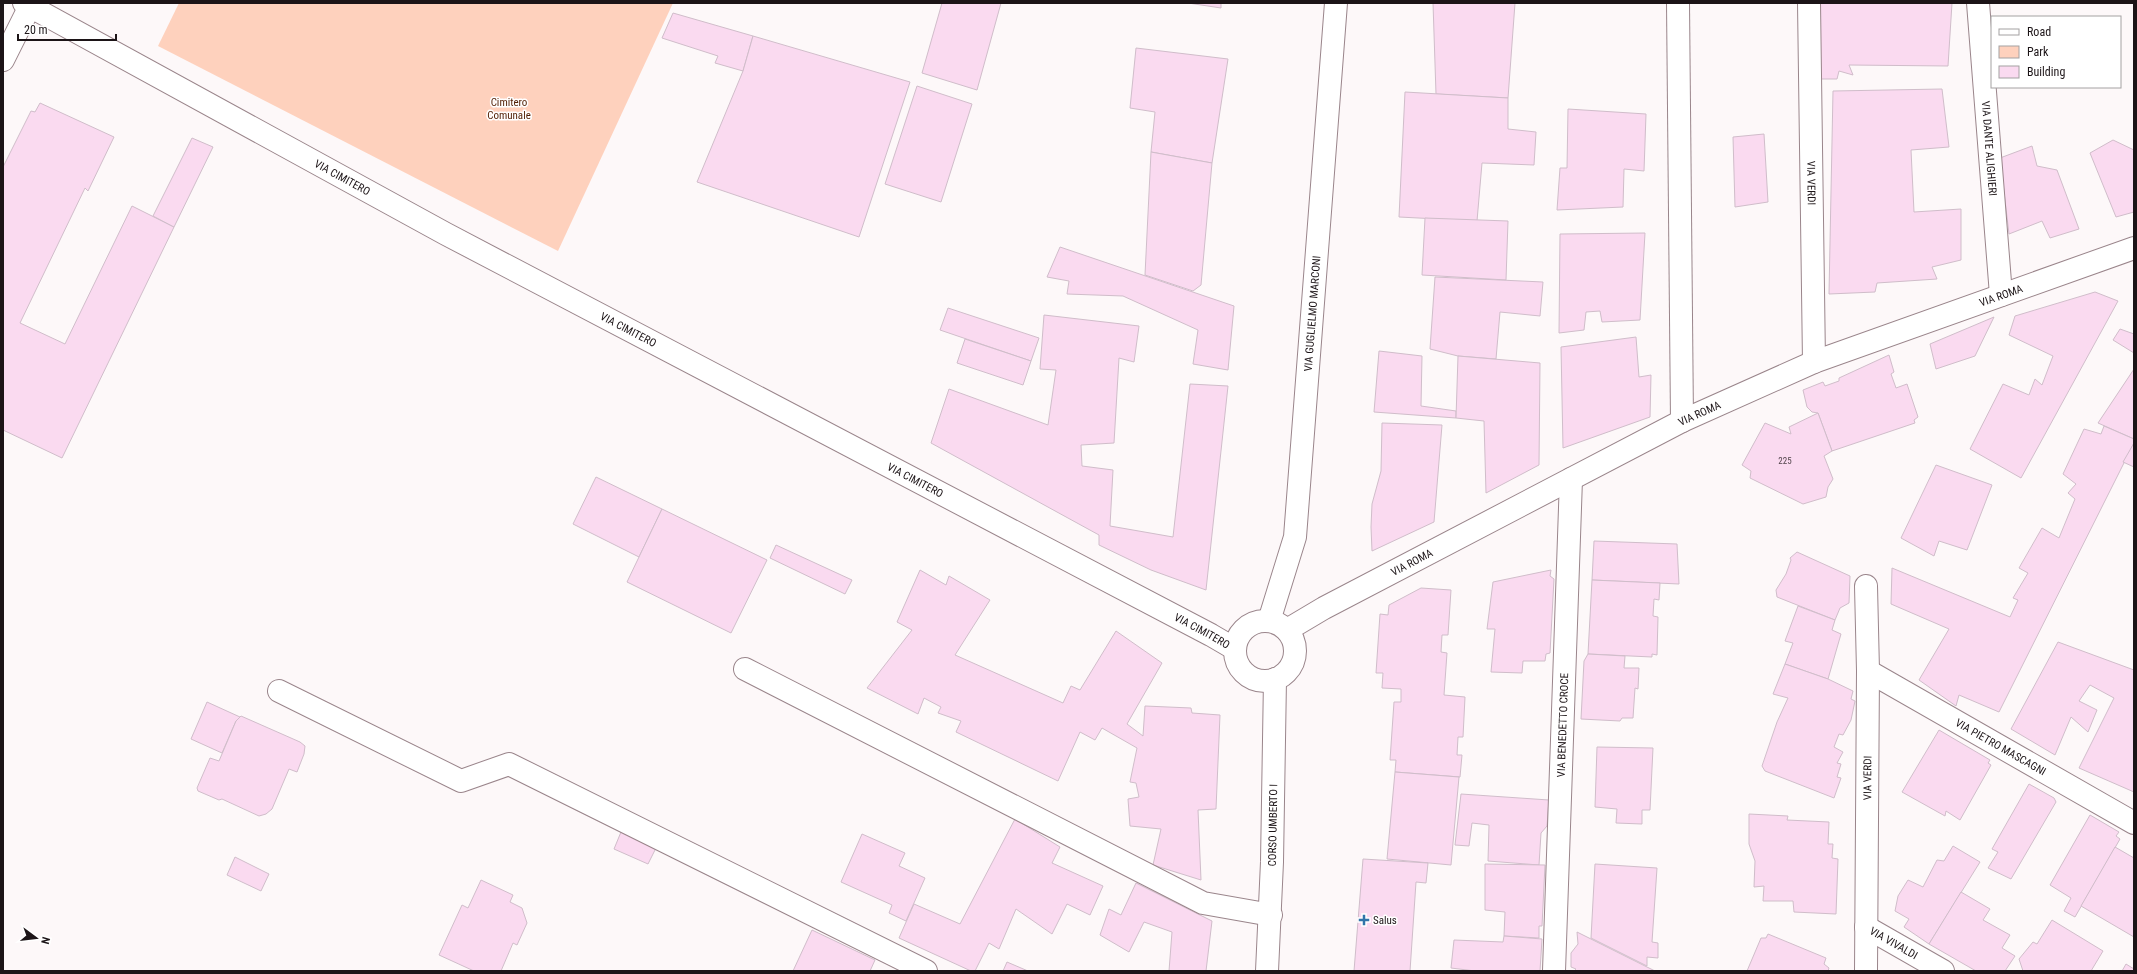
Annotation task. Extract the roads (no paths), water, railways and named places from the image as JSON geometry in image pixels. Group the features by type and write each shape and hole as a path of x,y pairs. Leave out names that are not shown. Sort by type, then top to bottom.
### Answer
{"street":[{"path":"1678,3 1682,421"},
{"name":"VIA VERDI","path":"1809,3 1814,362"},
{"name":"VIA DANTE ALIGHIERI","path":"1978,3 2001,295"},
{"name":"VIA GUGLIELMO MARCONI","path":"1278,626 1295,538 1335,4"},
{"path":"3,60 27,5"},
{"name":"VIA CIMITERO","path":"27,5 446,234 1211,634 1235,649"},
{"name":"VIA ROMA","path":"1278,626 1324,608 1682,421 1814,362 2134,248"},
{"name":"VIA BENEDETTO CROCE","path":"1554,971 1571,479"},
{"name":"VIA VERDI","path":"1866,586 1868,672 1866,971"},
{"path":"1250,624 1278,626 1295,648 1295,658 1284,674 1275,679 1266,681 1256,680 1241,668 1235,649 1243,631 1250,624"},
{"path":"745,668 1203,903 1271,915"},
{"name":"VIA PIETRO MASCAGNI","path":"1868,672 2134,823"},
{"name":"CORSO UMBERTO I","path":"1270,969 1275,679"},
{"path":"279,691 461,781 509,764 926,971"},
{"name":"VIA VIVALDI","path":"1866,927 1943,971"}],"place":[{"name":"Salus","path":"1364,920"}],"park label":[{"name":"Cimitero Comunale","path":"509,108"}]}
